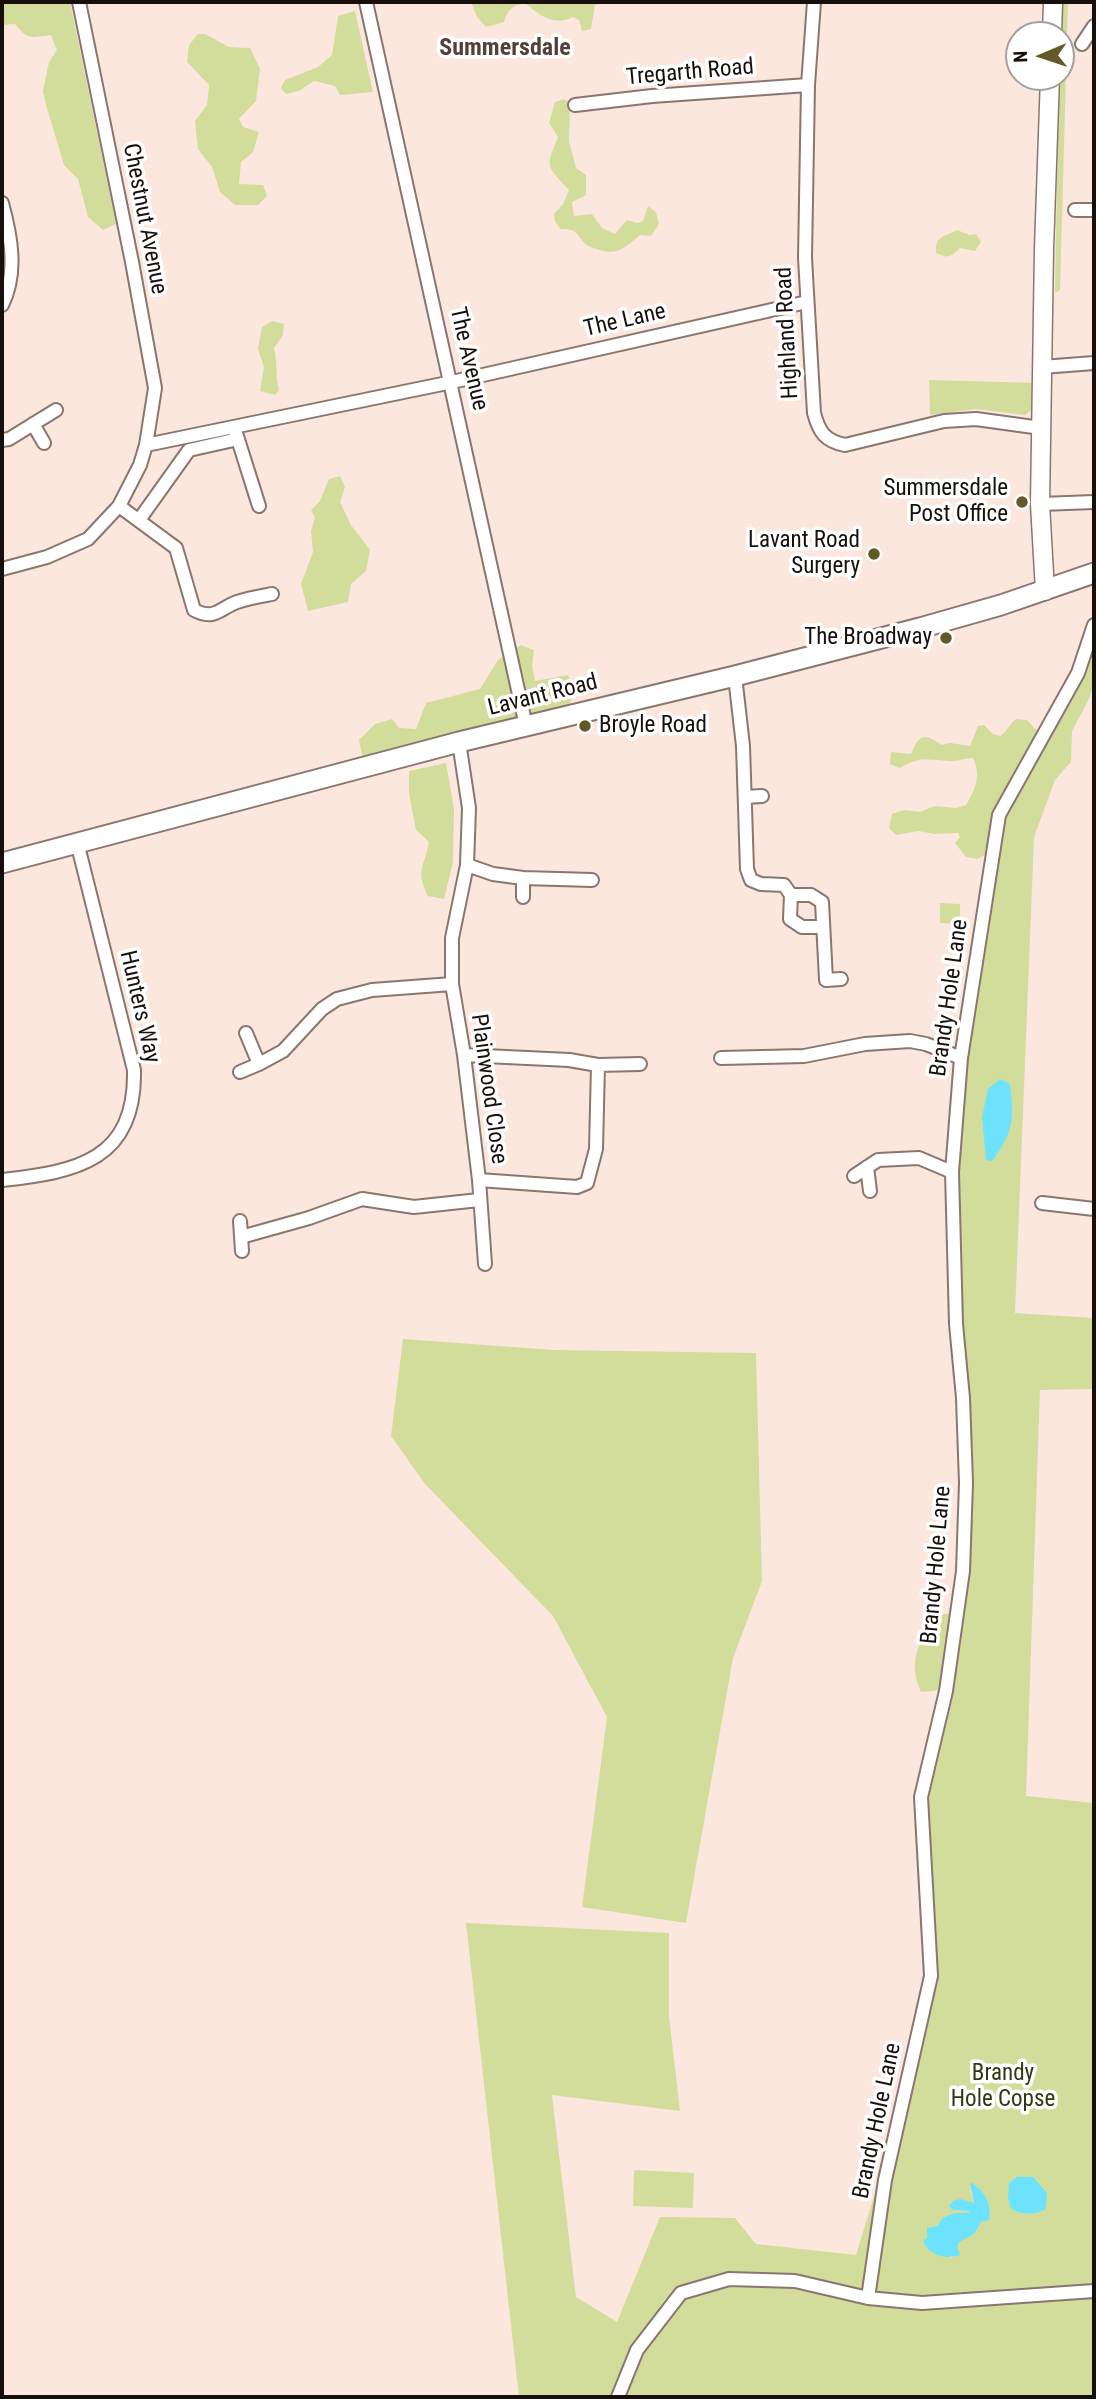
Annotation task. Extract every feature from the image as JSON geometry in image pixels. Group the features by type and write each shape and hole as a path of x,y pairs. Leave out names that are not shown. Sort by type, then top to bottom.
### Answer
{"main road":[{"name":"Lavant Road","path":"2,863 459,742 735,676 920,628 1045,591 1094,573"}],"street":[{"name":"Chestnut Avenue","path":"2,569 47,557 88,539 119,506 140,465 155,388 79,2"},
{"name":"The Avenue","path":"366,2 526,726"},
{"name":"Highland Road","path":"814,2 808,85 805,258 814,413 819,431 831,443 845,445 944,421 966,419 1041,428"},
{"path":"1052,21 1053,2"},
{"path":"1082,44 1094,26"},
{"name":"Tregarth Road","path":"581,109 652,96 808,85"},
{"path":"1045,591 1040,504 1050,91"},
{"path":"2,203 12,264 2,305"},
{"path":"1075,210 1094,210"},
{"name":"The Lane","path":"452,382 807,302"},
{"path":"1042,367 1094,363"},
{"path":"146,445 236,433 452,382"},
{"path":"2,440 9,439 56,410"},
{"path":"33,424 44,443"},
{"path":"236,433 259,506"},
{"path":"139,520 189,450 236,433"},
{"path":"1040,504 1094,502"},
{"path":"119,506 176,548 194,610 204,615 221,612 234,603 272,594"},
{"name":"Brandy Hole Lane","path":"868,2298 885,2180 931,1976 921,1797 946,1691 962,1571 965,1483 963,1398 954,1279 952,1172 961,1058 999,815 1078,673 1094,625"},
{"path":"735,676 743,746 747,869 751,880 761,884 784,885 791,895 790,919 802,927 822,926"},
{"name":"Plainwood Close","path":"459,742 469,808 467,865 452,938 452,984 464,1055 479,1180 485,1264"},
{"path":"745,797 762,796"},
{"name":"Hunters Way","path":"2,1180 54,1172 92,1160 116,1142 130,1117 134,1096 134,1070 77,842"},
{"path":"467,865 493,874 523,878 592,880"},
{"path":"523,878 523,897"},
{"path":"791,895 811,895 822,902 825,980 841,979"},
{"name":"Plainwood Close","path":"240,1072 283,1051 323,1009 337,999 372,990 452,984"},
{"path":"246,1033 259,1064"},
{"path":"721,1058 804,1056 875,1042 910,1041 926,1044 961,1058"},
{"path":"464,1055 569,1060 598,1065 640,1063"},
{"path":"479,1180 578,1187 587,1183 596,1149 598,1065"},
{"path":"854,1176 877,1160 919,1158 952,1172"},
{"path":"867,1167 870,1191"},
{"path":"241,1237 309,1218 362,1199 414,1207 479,1199"},
{"path":"1042,1203 1094,1205"},
{"path":"240,1221 242,1251"},
{"path":"618,2397 637,2350 681,2293 729,2279 795,2281 868,2298 922,2303 1094,2291"}],"green space":[{"path":"2,2 70,2 116,224 103,230 88,217 78,179 64,165 43,91 49,62 57,50 51,35 31,37 15,24 2,25"},
{"path":"471,2 610,2 595,5 591,29 582,31 579,20 573,17 553,20 525,3 511,9 504,22 486,27 477,17"},
{"path":"1060,2 1068,2 1067,21 1060,21"},
{"path":"355,11 373,92 340,95 335,86 314,81 299,91 286,94 281,88 285,80 318,67 332,55 338,16"},
{"path":"198,34 205,34 229,47 250,48 260,69 256,101 239,119 243,127 259,132 253,152 241,162 239,184 263,185 267,196 258,205 235,205 220,192 212,167 198,149 195,121 207,105 209,85 187,62 189,45"},
{"path":"1059,91 1066,91 1060,290 1055,293"},
{"path":"564,99 570,103 569,141 576,168 586,175 586,195 572,202 574,216 592,214 602,228 615,234 627,220 638,223 643,221 648,206 656,212 659,224 651,236 640,235 622,249 606,252 588,246 575,232 560,229 554,214 563,204 569,190 550,166 558,137 549,123 555,102"},
{"path":"957,230 969,235 976,234 981,242 975,251 960,248 952,255 936,253 939,240"},
{"path":"272,321 284,324 283,335 274,348 279,390 275,395 260,391 264,367 258,349 262,327"},
{"path":"929,380 1037,383 1037,406 1025,415 976,409 930,415"},
{"path":"340,476 345,487 340,502 351,525 370,550 366,571 351,584 348,602 308,611 301,584 313,552 311,531 315,518 311,510 320,501 329,479"},
{"name":"Brandy Hole Copse","path":"1094,634 1094,685 1072,731 1071,762 1055,780 1034,837 1015,1313 1094,1318 1094,1389 1040,1390 1026,1796 1094,1803 1094,2397 519,2397 466,1923 669,1933 669,2016 680,2111 552,2095 576,2297 617,2322 660,2217 735,2218 756,2244 856,2255 879,2180 889,2175 935,1977 925,1797 967,1571 957,1171 964,1075 1006,820 1004,814","holes":["970,2189 989,2219 980,2222 974,2234 959,2241 952,2258 934,2252 927,2238 948,2215 969,2214 969,2211 953,2210 967,2203 974,2203"]},
{"path":"521,645 534,650 532,666 535,681 568,675 575,693 567,709 363,760 359,740 375,724 392,719 399,728 416,729 426,703 480,689 498,660"},
{"path":"1016,719 1027,720 1038,732 992,813 986,854 978,859 966,857 955,843 960,837 958,833 935,834 918,831 896,835 889,828 892,814 904,810 920,812 934,806 956,808 966,805 975,788 977,776 973,758 952,761 919,760 900,768 890,764 891,752 911,754 917,741 924,737 942,745 950,743 970,746 978,726 984,725 993,734 1000,736"},
{"path":"446,763 454,809 453,862 444,899 428,896 422,880 429,842 416,830 409,794 409,771"},
{"path":"940,903 960,904 960,924 940,923"},
{"path":"403,1339 554,1350 756,1353 762,1581 733,1658 686,1923 582,1907 607,1717 553,1616 425,1484 391,1436"},
{"path":"953,1613 942,1690 921,1692 915,1670 917,1652 938,1615"},
{"path":"634,2170 694,2173 693,2208 633,2206"}],"water":[{"path":"1000,1079 1010,1084 1012,1116 1005,1142 992,1161 986,1160 982,1117 988,1089"},
{"path":"1017,2177 1033,2177 1047,2193 1045,2210 1028,2214 1011,2209 1008,2198 1009,2183"},
{"path":"970,2182 980,2189 986,2198 989,2220 981,2222 974,2234 959,2242 957,2247 960,2255 943,2256 933,2253 923,2241 927,2238 927,2228 937,2226 943,2218 951,2214 969,2213 953,2210 949,2206 960,2199 974,2203"}],"place":[{"name":"Summersdale Post Office","path":"1022,502"},
{"name":"Lavant Road Surgery","path":"874,554"},
{"name":"The Broadway","path":"946,638"},
{"name":"Broyle Road","path":"585,726"}],"district":[{"name":"Summersdale","path":"505,49"}]}
